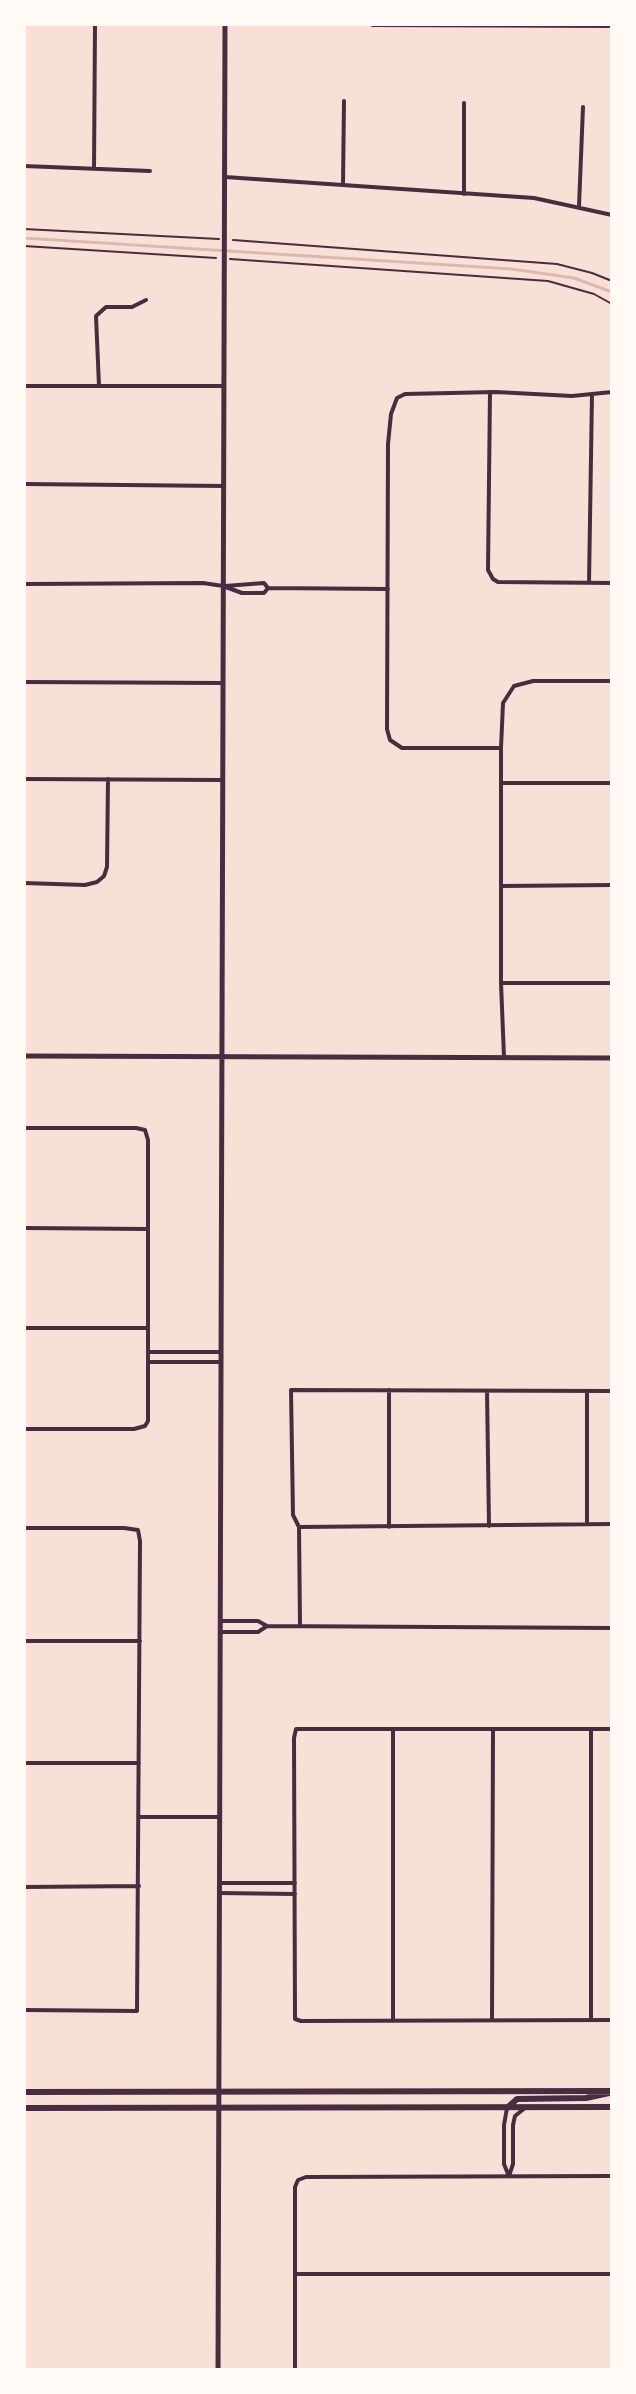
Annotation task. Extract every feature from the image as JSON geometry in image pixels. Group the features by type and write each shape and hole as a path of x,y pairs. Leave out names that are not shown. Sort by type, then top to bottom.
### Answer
{"main road":[{"path":"373,24 612,25"},
{"path":"24,2092 612,2092"},
{"path":"507,2107 517,2099 586,2098 612,2092"},
{"path":"24,2108 612,2107"}],"street":[{"path":"94,169 95,24"},
{"path":"218,2370 225,24"},
{"path":"343,184 344,101"},
{"path":"464,103 464,194"},
{"path":"579,206 583,107"},
{"path":"24,166 150,171"},
{"path":"225,177 534,198 612,215"},
{"path":"99,386 96,316 106,307 132,307 146,300"},
{"path":"24,386 224,386"},
{"path":"501,748 402,748 390,740 387,729 388,444 391,414 397,398 405,394 490,392 572,396 612,392"},
{"path":"490,392 488,570 493,579 498,582 612,583"},
{"path":"589,583 592,394"},
{"path":"24,484 224,486"},
{"path":"24,584 203,583 242,593 264,593 268,588"},
{"path":"223,586 264,583 268,588"},
{"path":"268,588 388,589"},
{"path":"504,1058 501,983 503,703 514,686 533,681 612,681"},
{"path":"24,682 222,683"},
{"path":"24,779 222,780"},
{"path":"24,883 85,885 97,882 104,876 107,867 108,779"},
{"path":"501,783 612,783"},
{"path":"501,886 612,885"},
{"path":"501,983 612,983"},
{"path":"24,1056 612,1058"},
{"path":"24,1128 136,1128 145,1130 148,1140 148,1416 145,1426 134,1429 24,1429"},
{"path":"24,1228 148,1229"},
{"path":"24,1328 148,1328"},
{"path":"148,1352 221,1352"},
{"path":"148,1362 221,1362"},
{"path":"300,1626 299,1527 293,1515 291,1390 612,1391"},
{"path":"389,1390 389,1527"},
{"path":"487,1391 489,1526"},
{"path":"587,1391 587,1525"},
{"path":"299,1527 612,1524"},
{"path":"24,1528 124,1528 138,1530 140,1541 137,2011 24,2010"},
{"path":"221,1621 258,1621 267,1626 612,1628"},
{"path":"221,1632 258,1632 267,1626"},
{"path":"24,1641 140,1641"},
{"path":"612,1729 296,1729 294,1738 295,2019 612,2020"},
{"path":"393,1729 393,2021"},
{"path":"591,1729 591,2020"},
{"path":"492,2020 493,1730"},
{"path":"24,1763 139,1763"},
{"path":"140,1817 219,1817"},
{"path":"219,1883 295,1883"},
{"path":"24,1887 139,1886"},
{"path":"219,1893 295,1894"},
{"path":"507,2107 504,2164 509,2176"},
{"path":"509,2176 513,2164 515,2116 526,2107"},
{"path":"295,2370 295,2187 298,2180 306,2177 612,2176"},
{"path":"295,2274 612,2274"}],"path":[{"path":"24,229 557,264 612,281"},
{"path":"24,246 548,281 594,294 612,304"}],"waterway":[{"path":"24,238 512,269 574,278 612,292"}]}
